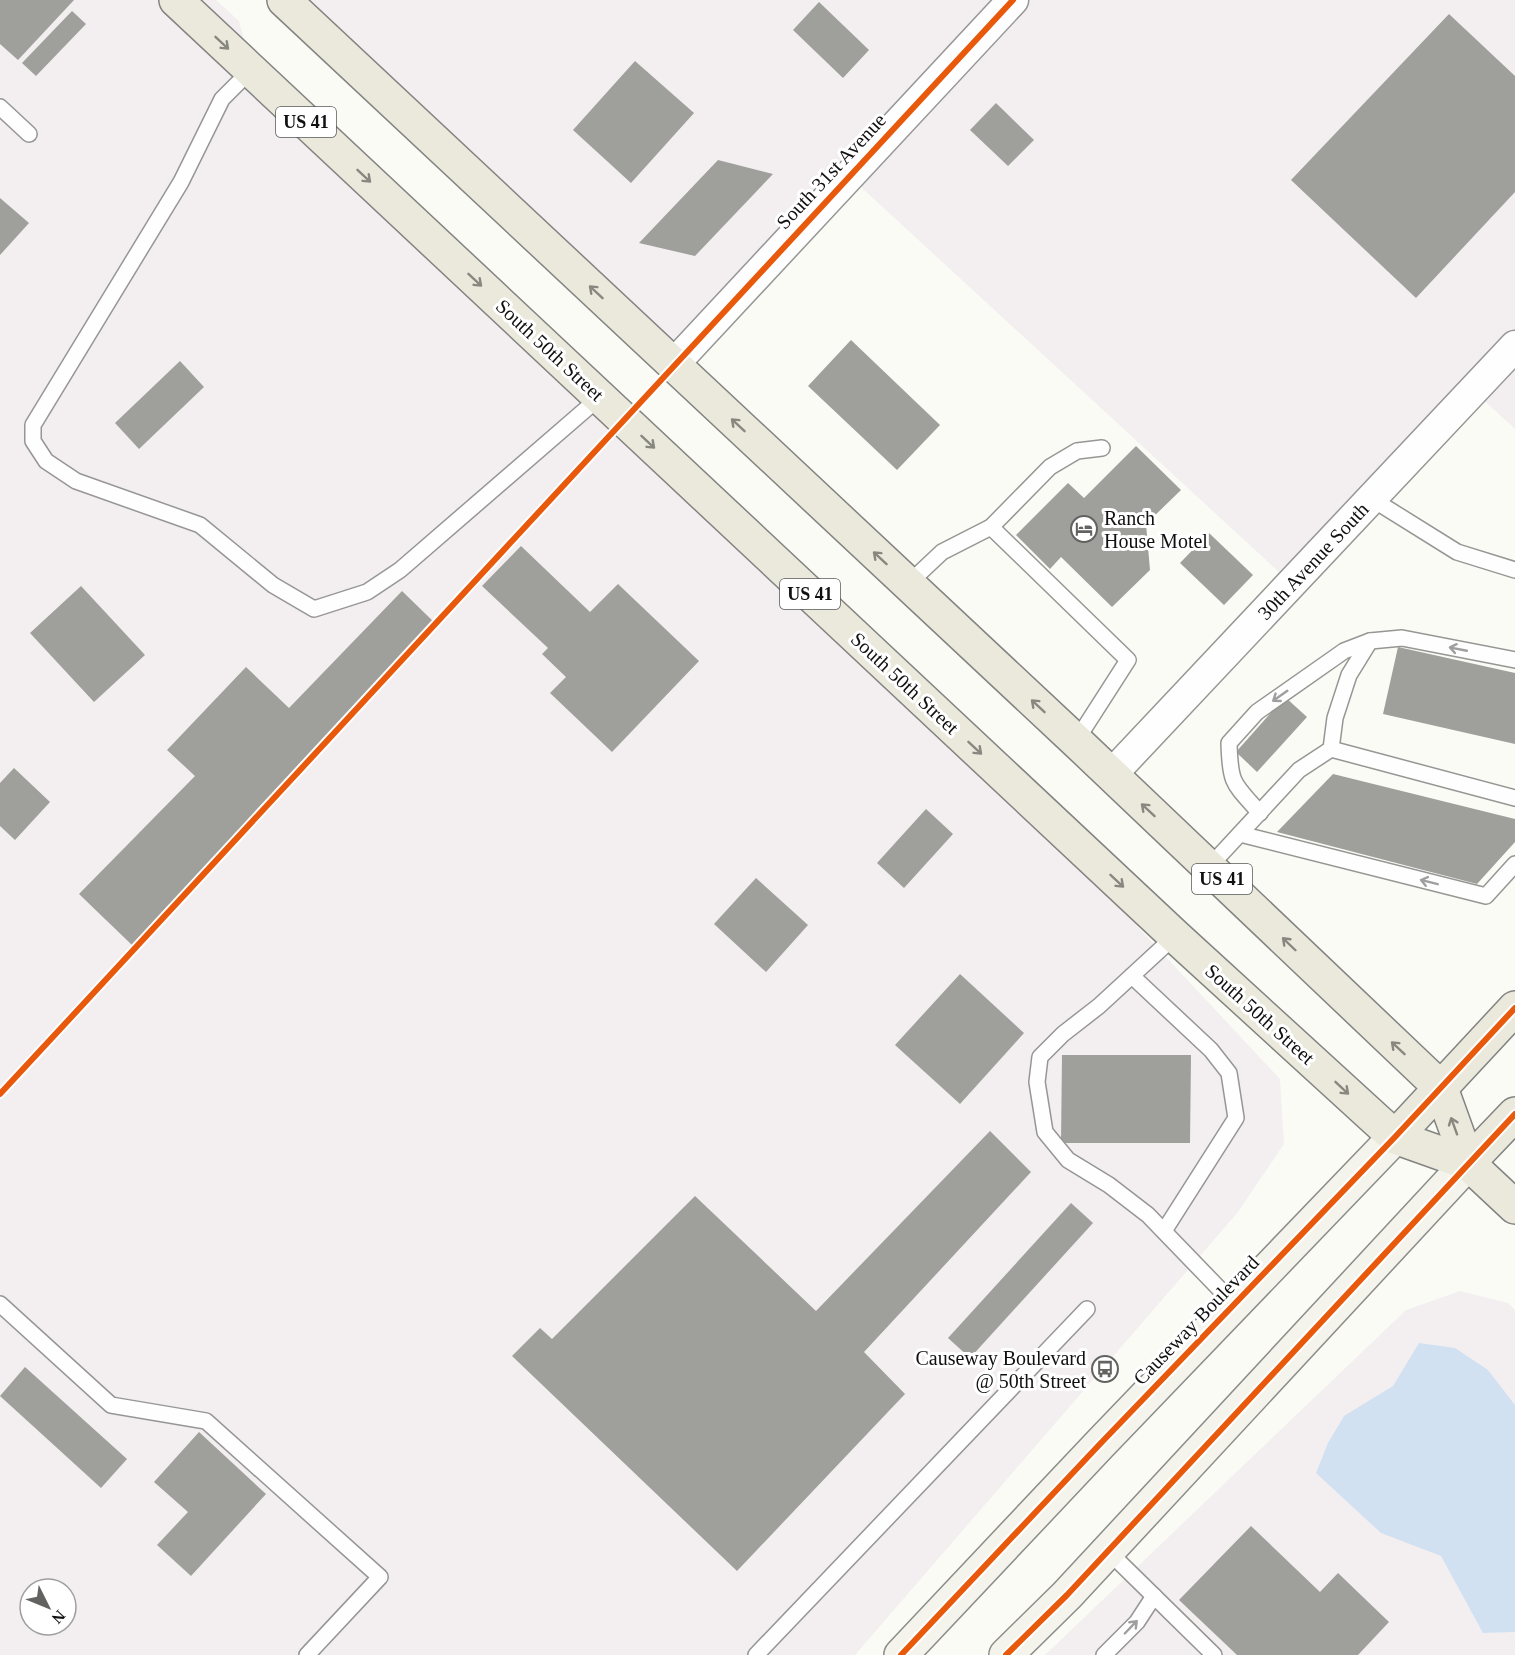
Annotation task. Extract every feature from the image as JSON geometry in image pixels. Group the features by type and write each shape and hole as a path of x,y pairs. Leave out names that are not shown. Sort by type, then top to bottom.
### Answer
{"main road":[{"name":"South 50th Street","path":"284,0 1076,741 1440,1088 1468,1163"},
{"name":"South 50th Street","path":"179,1 1175,936 1395,1137 1468,1163 1515,1207"},
{"name":"Causeway Boulevard","path":"901,1655 1515,1008"},
{"path":"1006,1655 1067,1595 1515,1114"}],"street":[{"name":"South 31st Avenue","path":"674,365 1013,0"},
{"name":"30th Avenue South","path":"1111,775 1515,346"}],"lane":[{"path":"250,70 222,99 181,182 33,425 33,441 46,461 76,481 200,525 273,585 314,609 367,592 400,570 600,397"},
{"path":"0,107 29,134"},
{"path":"908,584 942,552 991,527 1050,467 1077,451 1102,448"},
{"path":"1372,499 1456,552 1515,570"},
{"path":"991,527 1128,660 1076,741"},
{"path":"1260,813 1235,786 1230,772 1229,743 1257,712 1344,651 1370,641 1402,638 1515,660"},
{"path":"1332,749 1335,718 1349,675 1370,641"},
{"path":"1209,867 1299,770 1332,749 1515,798"},
{"path":"1240,834 1486,896 1515,864"},
{"path":"1175,936 1040,1057 1037,1082 1045,1132 1068,1160 1109,1185 1149,1215 1234,1304"},
{"path":"1132,976 1211,1050 1229,1073 1236,1118 1164,1231"},
{"path":"0,1304 111,1405 206,1421 380,1577 307,1655"},
{"path":"756,1655 1087,1309"},
{"path":"1108,1551 1214,1655"},
{"path":"1104,1655 1137,1622 1154,1596"}],"shaded area":[{"path":"0,0 216,0 239,21 261,103 710,521 1050,833 1280,1079 1284,1144 1238,1212 855,1655 0,1655"},
{"path":"308,0 1008,0 675,353"},
{"path":"1019,0 1515,0 1515,429 1478,395 1292,584 850,177"},
{"path":"1460,1291 1508,1303 1515,1310 1515,1655 1045,1655 1406,1310"}],"water":[{"path":"1419,1343 1455,1348 1488,1370 1515,1405 1515,1632 1483,1633 1441,1556 1381,1533 1316,1473 1328,1443 1344,1416 1393,1386"}],"building":[{"path":"0,0 74,0 18,60 0,44"},
{"path":"819,2 869,50 843,78 793,30"},
{"path":"72,11 86,24 36,76 22,63"},
{"path":"1449,14 1515,76 1515,192 1416,298 1291,180"},
{"path":"635,61 694,113 631,183 573,130"},
{"path":"996,103 1034,140 1008,166 970,130"},
{"path":"718,160 773,174 695,256 639,243"},
{"path":"0,198 29,223 0,255"},
{"path":"851,340 940,425 897,470 808,386"},
{"path":"180,361 204,387 139,449 115,423"},
{"name":"Ranch House Motel","path":"1136,446 1181,490 1146,524 1150,570 1112,607 1061,557 1050,569 1016,535 1068,483 1084,498"},
{"path":"1209,533 1253,575 1224,605 1180,563"},
{"path":"521,546 590,612 618,584 699,661 612,752 550,693 566,677 542,654 548,648 482,586"},
{"path":"81,586 145,655 94,702 30,633"},
{"path":"402,591 437,625 133,946 79,894 195,776 167,750 246,667 289,708"},
{"path":"1398,647 1515,673 1515,744 1383,714"},
{"path":"1285,697 1307,717 1257,772 1236,752"},
{"path":"14,768 50,802 15,840 0,826 0,783"},
{"path":"1333,774 1515,819 1515,842 1477,884 1277,832"},
{"path":"926,809 953,834 904,888 877,863"},
{"path":"756,878 808,925 766,972 714,924"},
{"path":"960,974 1024,1033 960,1104 895,1045"},
{"path":"1062,1055 1191,1055 1190,1143 1061,1143"},
{"path":"990,1131 1031,1172 864,1352 905,1394 737,1571 512,1356 540,1328 552,1339 695,1196 816,1311"},
{"path":"1071,1203 1093,1223 970,1358 948,1338"},
{"path":"25,1367 127,1459 101,1488 0,1396"},
{"path":"199,1432 266,1494 191,1576 157,1545 188,1512 154,1482"},
{"path":"1251,1526 1320,1592 1338,1573 1389,1622 1358,1655 1237,1655 1179,1600"}],"cycle path":[{"path":"0,1094 1013,0"},
{"path":"901,1655 1515,1008"},
{"path":"1006,1655 1067,1595 1515,1114"}],"place":[{"name":"Ranch House Motel","path":"1084,529"},
{"name":"Causeway Boulevard @ 50th Street","path":"1105,1369"}]}
